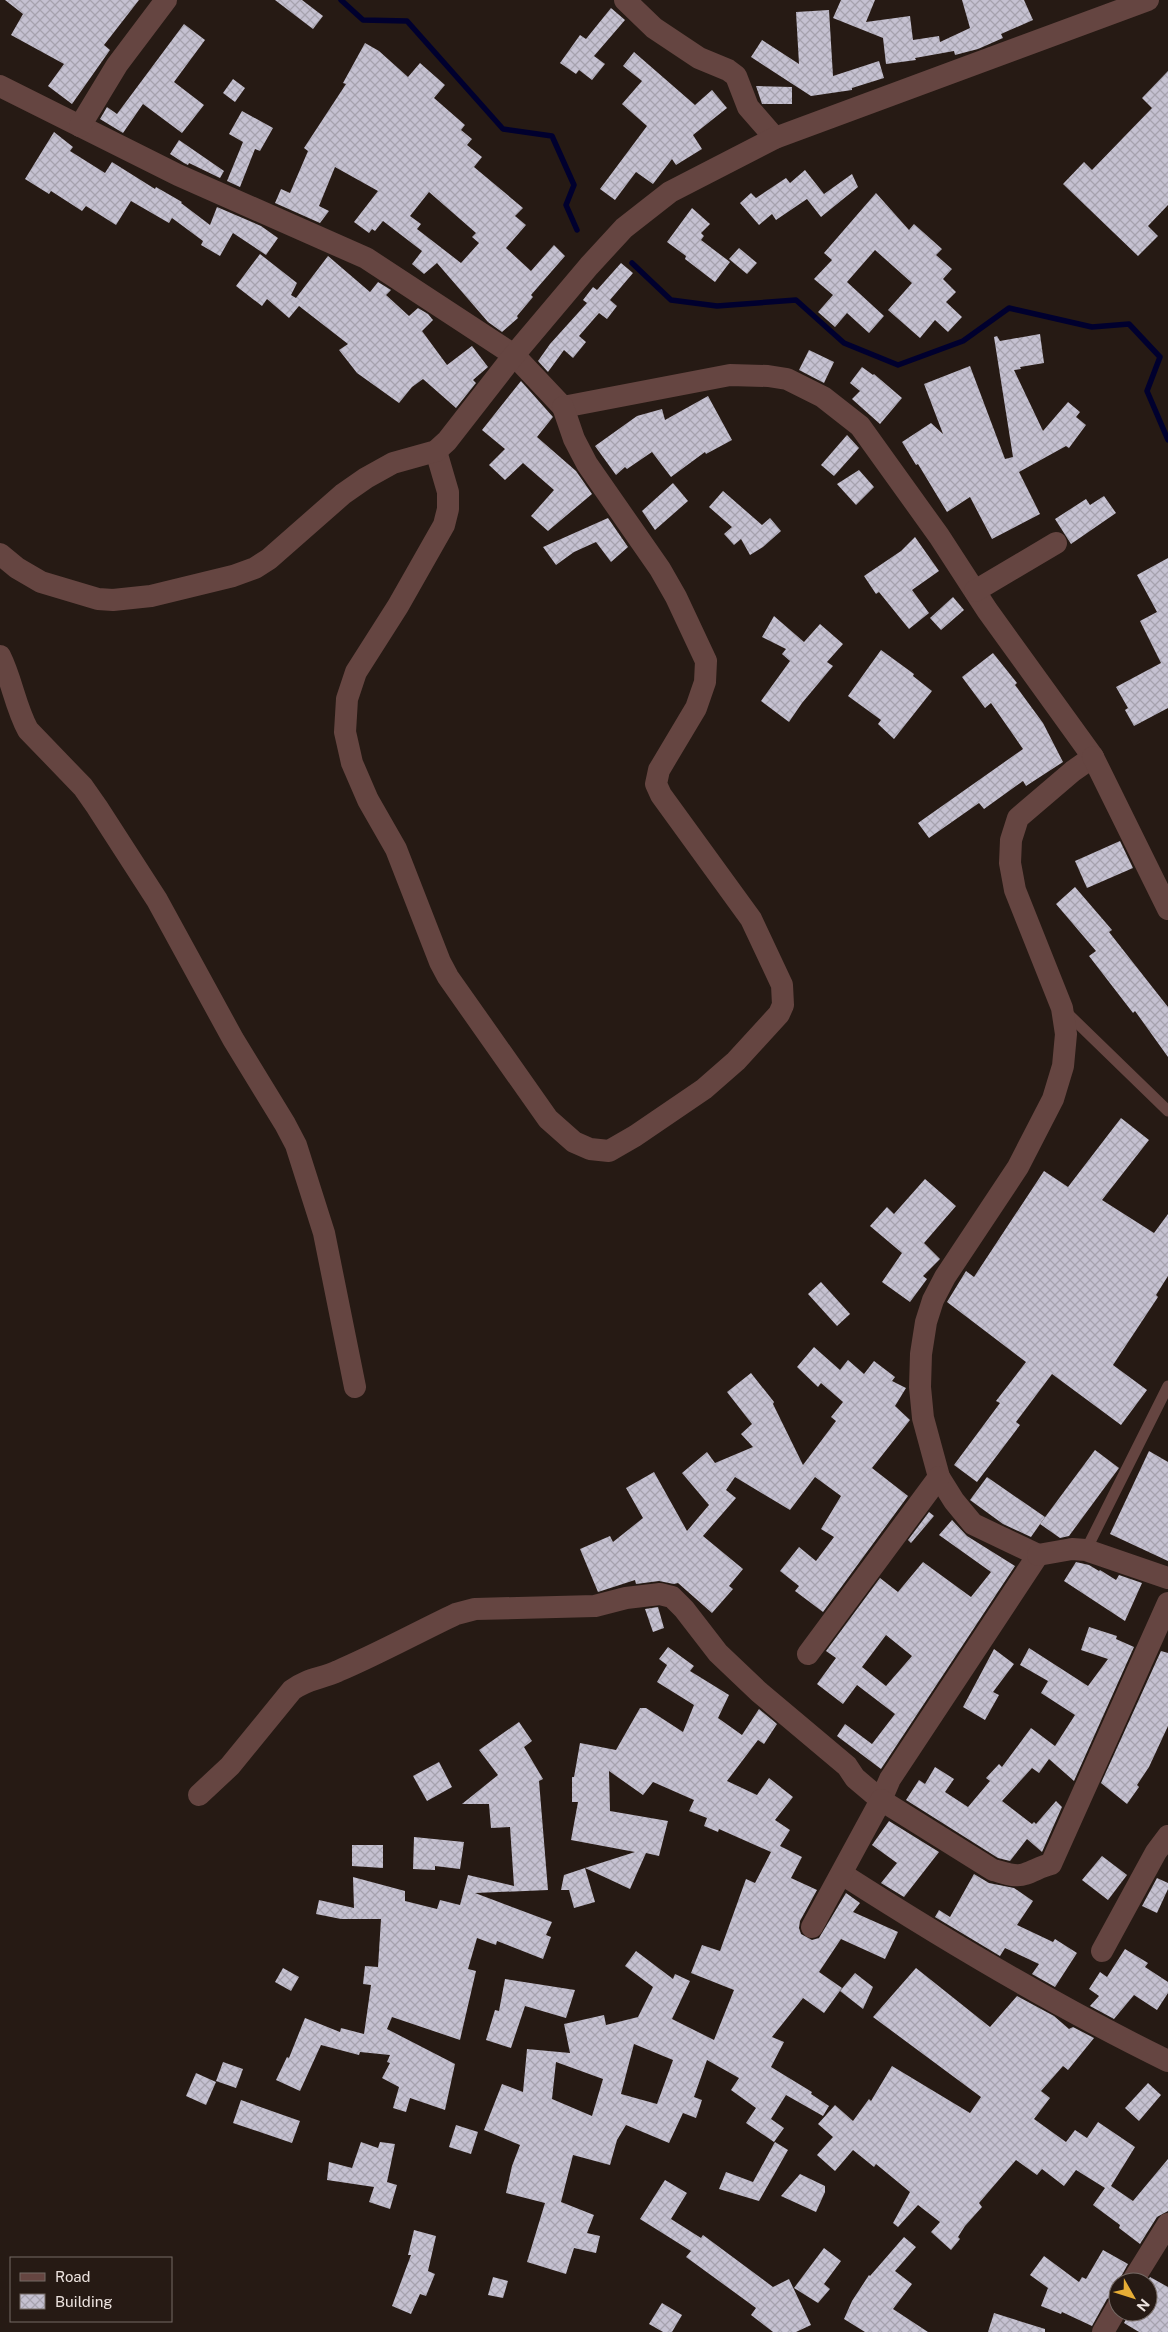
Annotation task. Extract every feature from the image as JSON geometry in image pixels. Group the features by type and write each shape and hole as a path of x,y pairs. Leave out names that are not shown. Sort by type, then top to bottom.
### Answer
{"street":[{"path":"80,126 117,65 166,0"},
{"path":"625,0 654,28 699,58 728,70 736,76 748,107 775,138"},
{"path":"0,554 17,568 41,582 98,599 113,600 151,596 233,576 255,568 269,559 343,494 366,478 393,463 436,451 447,441 514,355 589,266 624,228 670,192 775,138 1148,0"},
{"path":"0,86 178,175 366,258 514,355 563,407 574,439 587,464 660,569 676,597 706,661 705,682 696,708 659,770 656,784 660,795 751,919 782,985 783,1005 778,1014 736,1060 704,1089 635,1136 609,1151 590,1149 574,1142 548,1120 448,977 440,962 396,849 368,800 350,755 345,732 346,699 356,672 398,606 444,524 448,509 448,492 436,451"},
{"path":"563,407 730,375 768,376 787,379 823,398 860,426 1093,757 1168,909"},
{"path":"975,591 1056,543"},
{"path":"0,656 10,675 22,718 28,730 83,787 97,807 157,900 233,1039 296,1145 324,1233 355,1387"},
{"path":"1093,757 1073,771 1018,818 1011,840 1010,862 1015,890 1062,1008 1066,1034 1062,1066 1053,1099 1018,1167 945,1277 926,1322 921,1354 920,1387 923,1418 939,1476 954,1500 973,1524 1038,1555 1072,1549 1086,1550 1168,1578"},
{"path":"808,1654 939,1476"},
{"path":"812,1927 882,1800 890,1779 1038,1555"},
{"path":"199,1795 230,1766 292,1690 310,1679 336,1673 456,1614 475,1610 595,1606 626,1598 660,1594 672,1598 684,1609 718,1653 759,1692 847,1766 855,1778 882,1800 992,1870 1024,1875 1034,1868 1051,1864 1168,1603"},
{"path":"1102,1951 1156,1852 1168,1836"},
{"path":"842,1874 951,1944 1105,2031 1168,2062"},
{"path":"1138,2272 1168,2224"}],"lane":[{"path":"1062,1008 1168,1111"},
{"path":"1086,1550 1168,1386"}],"building":[{"path":"5,0 139,0 104,45 110,50 72,104 48,86 64,64 11,35 23,14"},
{"path":"275,0 302,0 323,16 313,29"},
{"path":"841,0 875,0 866,22 910,16 913,40 939,36 940,42 970,28 962,0 1024,0 1033,20 1001,34 1003,38 978,49 955,55 954,51 915,58 916,60 886,64 883,38 833,18"},
{"path":"611,8 625,20 594,56 605,64 592,80 579,70 576,74 560,63 580,35 586,39"},
{"path":"829,10 833,76 879,61 884,78 852,88 852,90 811,96 751,57 762,40 799,64 796,12"},
{"path":"184,24 205,40 174,82 204,105 182,133 143,104 123,133 100,119 107,107 117,114"},
{"path":"365,43 379,51 408,77 420,63 445,85 434,98 465,125 461,130 472,139 467,145 482,157 474,167 523,208 515,216 526,225 506,248 531,271 554,245 565,256 531,295 533,297 517,316 518,318 502,332 488,322 437,263 424,274 412,264 422,251 383,221 375,231 372,229 369,233 354,222 378,191 335,167 319,206 329,211 320,223 275,203 281,189 290,193 308,151 304,148 346,84 343,83","holes":["429,192 476,233 472,237 479,243 461,263 417,229 421,224 410,216"]},
{"path":"634,52 695,105 712,90 727,108 693,135 702,149 676,165 672,159 653,184 636,172 615,200 600,189 647,126 622,104 642,81 623,66"},
{"path":"1168,71 1168,205 1148,226 1158,236 1138,256 1063,184 1084,162 1092,170 1152,108 1142,98"},
{"path":"233,79 245,88 235,102 223,93"},
{"path":"756,86 792,87 792,104 762,104"},
{"path":"242,111 273,128 260,151 255,149 240,187 227,181 243,142 229,134"},
{"path":"54,132 73,147 70,151 105,173 112,162 155,189 156,187 182,202 210,225 217,207 261,226 278,238 266,255 233,233 220,256 201,245 203,241 172,218 169,223 131,201 116,225 86,206 82,211 51,191 49,194 25,179"},
{"path":"179,140 224,171 220,178 189,163 188,165 170,154"},
{"path":"805,170 824,194 852,174 858,187 821,217 807,199 776,220 772,214 759,225 740,203 751,193 756,198 786,178 790,183"},
{"path":"876,193 909,230 914,224 942,249 936,255 952,269 943,279 956,292 946,302 962,317 948,332 935,320 920,338 888,310 912,283 875,250 847,282 884,316 869,333 847,313 835,327 818,312 833,295 814,279 832,260 824,253"},
{"path":"692,208 710,224 701,233 704,236 701,240 730,262 715,282 685,259 686,256 667,242"},
{"path":"739,248 757,263 747,274 729,259"},
{"path":"260,254 297,283 291,295 296,298 328,256 370,292 378,282 391,290 386,295 409,316 418,308 428,314 433,320 422,331 447,365 472,346 488,367 473,380 476,383 456,408 423,379 412,387 399,403 357,373 339,350 348,344 299,306 289,318 267,299 262,306 236,286"},
{"path":"621,263 633,273 610,300 617,306 607,319 599,313 579,336 586,342 573,358 564,350 548,372 538,361 550,344 587,303 583,300 593,287 597,290"},
{"path":"1040,334 1044,363 1020,367 1021,369 1014,370 1043,431 1068,402 1080,412 1076,417 1086,425 1069,448 1066,446 1019,472 1040,514 992,539 970,497 947,512 918,464 916,465 902,442 931,423 943,434 924,384 970,366 1005,459 1013,457 994,337 997,336 1000,341"},
{"path":"809,350 834,362 824,383 799,370"},
{"path":"862,367 874,374 902,398 880,424 852,399 860,391 850,383"},
{"path":"521,381 553,417 537,437 576,471 592,494 548,531 531,516 554,490 523,463 505,480 489,465 505,449 482,430"},
{"path":"708,396 732,440 706,454 705,452 671,477 652,452 627,469 625,467 616,475 595,446 637,416 662,409 665,420"},
{"path":"847,435 859,448 834,476 821,465"},
{"path":"859,470 874,487 856,505 837,484"},
{"path":"673,483 688,501 655,530 642,511"},
{"path":"723,491 762,525 770,518 781,531 763,547 750,555 741,539 734,545 724,534 732,527 709,507"},
{"path":"1104,496 1116,513 1071,544 1055,519 1086,499 1090,505"},
{"path":"608,518 628,547 611,562 596,542 574,552 556,565 543,547"},
{"path":"915,537 939,571 912,590 929,613 909,629 879,592 876,594 864,576 901,551"},
{"path":"1168,558 1168,708 1134,726 1125,710 1128,708 1116,687 1161,663 1140,621 1157,612 1137,575"},
{"path":"953,597 964,610 941,630 930,618"},
{"path":"774,616 804,642 820,624 843,644 827,662 833,666 802,703 789,722 761,701 790,661 782,654 786,649 762,637"},
{"path":"881,650 914,674 913,676 932,691 894,739 878,724 881,720 848,696"},
{"path":"993,653 1017,683 1015,685 1043,723 1063,762 1026,786 1023,781 984,809 979,803 929,838 918,823 1023,749 991,703 985,708 962,677"},
{"path":"1120,841 1133,868 1087,888 1075,861"},
{"path":"1075,887 1112,930 1109,932 1168,1007 1168,1057 1135,1011 1133,1013 1089,956 1096,951 1056,904"},
{"path":"1121,1118 1149,1140 1102,1200 1154,1233 1168,1214 1168,1276 1156,1295 1158,1297 1113,1365 1147,1390 1121,1425 1052,1374 1016,1422 1020,1425 977,1482 954,1465 1000,1403 996,1401 1026,1362 947,1302 966,1271 974,1277 1044,1171 1068,1187"},
{"path":"925,1179 956,1206 924,1243 940,1259 923,1276 927,1279 910,1302 882,1282 902,1253 870,1226 887,1207 894,1214"},
{"path":"821,1282 850,1314 837,1326 808,1294"},
{"path":"814,1347 840,1370 848,1360 864,1374 874,1361 895,1377 892,1381 906,1388 895,1406 910,1420 872,1468 908,1496 823,1612 795,1591 799,1586 780,1571 799,1547 816,1561 834,1537 821,1529 841,1496 815,1477 790,1510 735,1477 726,1490 736,1498 703,1536 743,1569 729,1586 733,1589 712,1613 678,1583 659,1581 636,1584 635,1580 598,1592 580,1549 610,1536 613,1542 643,1518 626,1488 654,1472 687,1531 709,1505 682,1473 707,1452 715,1463 753,1447 741,1434 752,1424 727,1392 751,1373 774,1402 773,1404 803,1465 836,1421 831,1417 843,1402 821,1383 818,1387 797,1367"},
{"path":"1095,1450 1119,1468 1069,1536 1060,1538 1040,1524"},
{"path":"1149,1451 1168,1462 1168,1561 1110,1534"},
{"path":"987,1477 1045,1517 1031,1537 1003,1524 970,1500"},
{"path":"929,1512 934,1516 911,1543 908,1540"},
{"path":"952,1520 967,1536 1015,1566 881,1769 837,1736 845,1724 872,1744 895,1714 857,1685 843,1704 817,1684 836,1658 826,1651 880,1578 898,1592 923,1562 971,1597 991,1572 939,1535","holes":["886,1635 912,1656 886,1686 862,1667"]},
{"path":"1076,1562 1089,1565 1116,1580 1119,1575 1142,1583 1125,1621 1064,1581"},
{"path":"658,1607 664,1628 653,1632 645,1609"},
{"path":"1089,1627 1117,1636 1116,1639 1134,1647 1074,1781 1049,1759 1039,1773 1032,1768 1002,1801 1032,1824 1034,1822 1036,1824 1056,1801 1062,1807 1042,1852 1027,1839 1010,1861 998,1858 906,1800 919,1780 925,1784 935,1767 954,1779 945,1792 968,1807 990,1781 986,1778 999,1764 1002,1767 1031,1728 1055,1746 1075,1715 1041,1693 1048,1681 1020,1665 1029,1648 1088,1686 1108,1659 1081,1650"},
{"path":"668,1647 694,1666 690,1671 729,1695 718,1718 742,1735 759,1709 777,1724 764,1744 758,1740 727,1781 757,1795 769,1778 793,1797 775,1820 790,1830 780,1846 802,1857 791,1878 817,1890 800,1921 799,1928 801,1934 812,1940 819,1938 846,1893 860,1903 853,1912 898,1932 885,1959 841,1939 819,1972 842,1988 824,2013 803,1998 772,2037 784,2042 771,2067 812,2092 811,2094 829,2106 823,2116 786,2095 771,2119 784,2128 774,2142 746,2123 756,2108 731,2090 739,2078 707,2060 694,2097 702,2100 696,2118 683,2113 669,2143 626,2125 617,2140 610,2165 573,2155 561,2202 594,2215 587,2233 600,2236 596,2253 574,2248 566,2274 527,2262 545,2203 506,2193 512,2166 520,2145 484,2130 502,2084 523,2092 527,2049 570,2053 564,2024 604,2015 606,2025 638,2017 653,1987 625,1966 636,1951 673,1979 675,1974 690,1981 672,2019 714,2040 734,1990 691,1973 702,1945 720,1951 746,1879 755,1883 771,1852 719,1829 718,1832 704,1826 707,1818 689,1811 694,1800 653,1782 643,1795 609,1771 610,1811 668,1821 659,1856 646,1853 630,1889 585,1868 635,1852 571,1840 578,1802 572,1802 572,1777 574,1777 580,1743 616,1750 640,1708 646,1708 683,1732 694,1705 657,1682 667,1665 659,1659","holes":["634,2044 673,2060 657,2104 621,2094","556,2062 603,2079 592,2116 552,2099"]},
{"path":"994,1649 1014,1664 993,1692 999,1695 985,1720 963,1707"},
{"path":"1161,1651 1168,1653 1168,1726 1149,1767 1137,1785 1139,1787 1127,1804 1101,1783"},
{"path":"519,1722 532,1741 524,1747 543,1779 539,1781 548,1890 475,1893 552,1922 546,1935 551,1937 543,1959 497,1941 496,1945 477,1938 468,1969 476,1971 460,2040 392,2017 387,2029 455,2064 445,2110 410,2098 406,2112 393,2108 399,2087 382,2078 390,2063 387,2062 390,2055 360,2052 359,2055 321,2045 300,2091 276,2080 287,2057 289,2058 305,2018 340,2032 341,2028 364,2034 371,1985 363,1984 365,1966 378,1967 381,1919 341,1919 316,1914 319,1900 354,1908 353,1877 405,1891 405,1901 437,1909 440,1900 460,1905 468,1875 514,1886 510,1827 491,1828 489,1804 462,1804 498,1775 479,1750"},
{"path":"439,1762 452,1787 427,1801 413,1776"},
{"path":"889,1821 939,1852 904,1897 881,1883 897,1863 872,1845"},
{"path":"414,1837 464,1842 460,1869 435,1866 435,1870 413,1869"},
{"path":"352,1845 383,1845 383,1868 352,1866"},
{"path":"1102,1856 1127,1875 1108,1900 1082,1880"},
{"path":"585,1868 595,1902 574,1908 569,1890 561,1890 564,1875"},
{"path":"974,1874 989,1883 1014,1888 1033,1901 1017,1925 1053,1942 1055,1939 1077,1953 1055,1987 1032,1974 1039,1964 1005,1948 1000,1956 935,1917 939,1910 950,1917"},
{"path":"1157,1878 1168,1883 1168,1889 1157,1913 1142,1906"},
{"path":"1125,1949 1148,1963 1145,1967 1168,1982 1168,1993 1157,2010 1134,1995 1114,2019 1090,2006 1099,1996 1089,1989 1100,1972 1107,1977"},
{"path":"283,1968 299,1977 291,1991 275,1982"},
{"path":"916,1968 990,2027 1017,1996 1054,2016 1069,2029 1073,2027 1094,2038 1068,2070 1063,2066 1041,2091 1050,2098 1034,2119 1066,2142 1075,2130 1087,2138 1098,2122 1135,2147 1111,2186 1133,2201 1168,2159 1168,2211 1157,2217 1140,2244 1119,2228 1120,2225 1093,2205 1105,2188 1076,2170 1064,2186 1042,2169 1037,2175 1016,2160 979,2203 982,2207 965,2226 958,2237 960,2239 951,2250 931,2232 940,2222 918,2205 898,2227 893,2223 910,2192 876,2164 874,2167 853,2150 835,2171 817,2155 833,2137 818,2124 835,2105 853,2121 869,2099 871,2101 892,2066 970,2113 981,2097 873,2017"},
{"path":"855,1973 873,1987 863,2009 840,1991"},
{"path":"505,1979 575,1990 566,2018 525,2006 511,2048 486,2040 495,2010 499,2011"},
{"path":"223,2062 243,2069 236,2088 216,2081"},
{"path":"196,2073 216,2082 206,2105 186,2096"},
{"path":"1148,2083 1161,2095 1139,2121 1125,2108"},
{"path":"241,2100 300,2121 292,2143 233,2123"},
{"path":"456,2125 478,2132 471,2154 449,2147"},
{"path":"361,2142 378,2148 380,2142 395,2144 387,2182 397,2185 390,2209 369,2202 374,2187 327,2180 329,2162 352,2168"},
{"path":"775,2142 788,2150 759,2201 719,2189 726,2172 753,2182"},
{"path":"800,2174 825,2186 825,2192 816,2212 781,2196"},
{"path":"665,2180 687,2193 671,2219 701,2238 703,2235 773,2287 789,2279 811,2325 796,2332 773,2332 751,2315 756,2308 686,2257 691,2251 640,2219"},
{"path":"414,2230 436,2236 428,2271 435,2274 426,2296 420,2294 411,2314 392,2306 411,2255 408,2255"},
{"path":"904,2237 916,2247 895,2271 912,2284 893,2309 928,2332 865,2332 844,2319 852,2301 869,2275"},
{"path":"824,2248 841,2261 824,2284 830,2289 818,2303 794,2288"},
{"path":"1103,2250 1128,2264 1124,2272 1108,2272 1108,2298 1092,2326 1062,2312 1061,2314 1041,2306 1048,2288 1030,2275 1044,2256 1079,2282 1082,2277 1086,2279"},
{"path":"493,2277 508,2281 503,2298 488,2295"},
{"path":"1158,2281 1168,2287 1168,2332 1139,2332 1124,2323 1158,2322"},
{"path":"662,2303 682,2315 672,2332 663,2332 649,2324"},
{"path":"994,2313 1045,2329 1045,2332 988,2332"}],"waterway":[{"path":"341,0 363,20 407,21 503,129 552,136 574,185 566,205 577,230"},
{"path":"632,263 671,300 717,306 796,300 844,343 898,365 963,341 1009,308 1092,327 1129,324 1160,357 1147,391 1168,440"}]}
